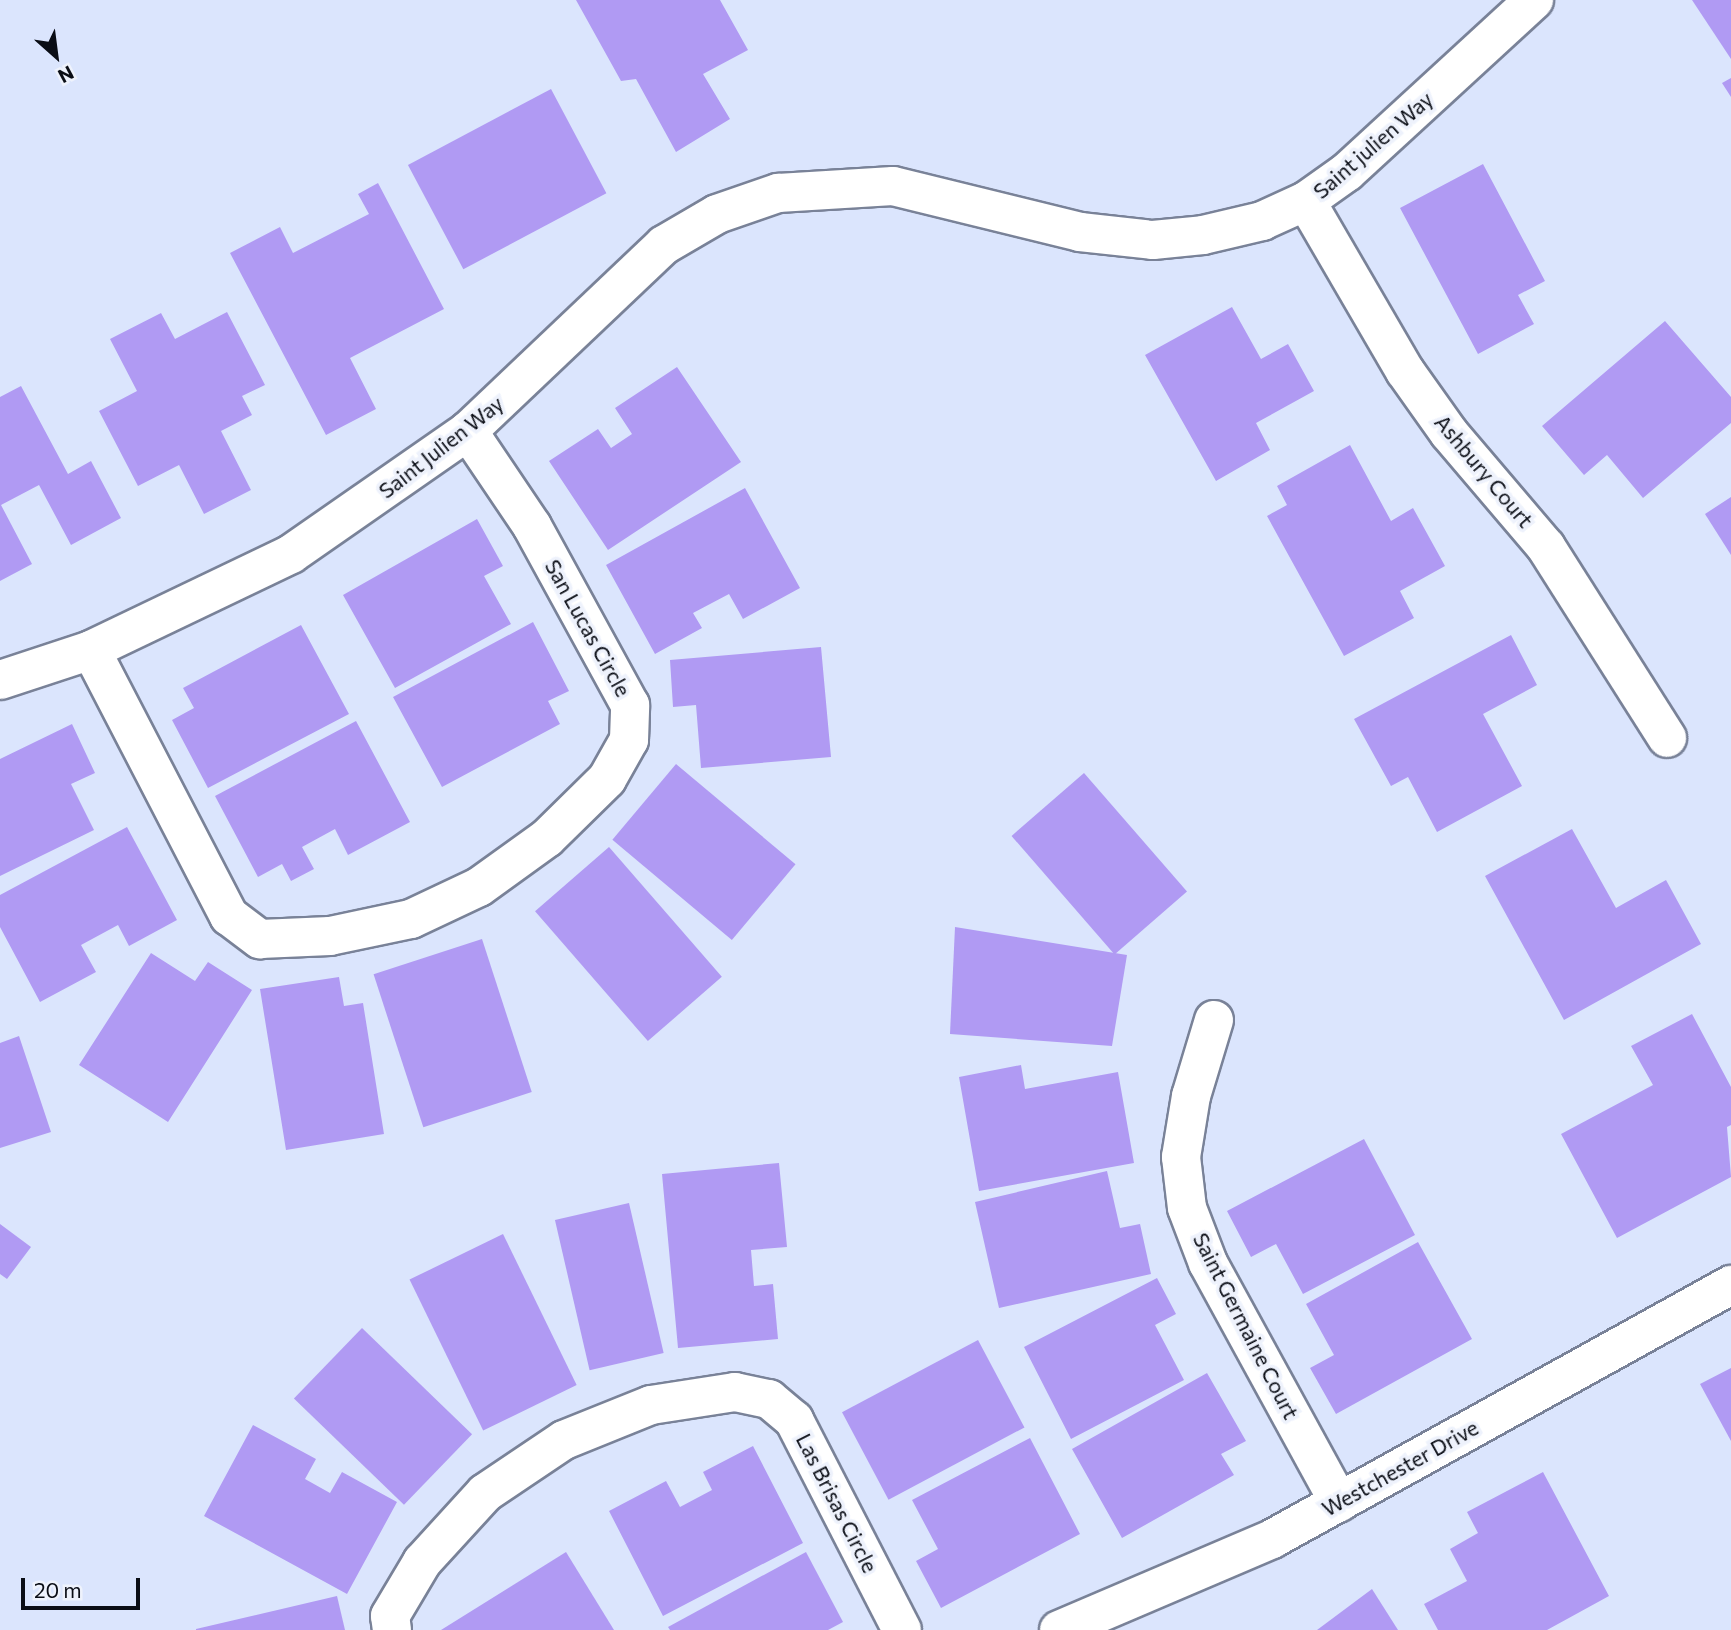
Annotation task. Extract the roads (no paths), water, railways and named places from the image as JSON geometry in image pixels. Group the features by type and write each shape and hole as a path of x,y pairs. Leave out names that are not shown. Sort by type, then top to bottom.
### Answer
{"street":[{"name":"Saint julien Way","path":"853,186 893,186 943,195 1080,232 1153,240 1203,235 1262,221 1306,201 1347,172 1534,0"},
{"name":"Saint Julien Way","path":"0,680 91,650 291,554 468,431 664,245 717,214 778,193 853,186"},
{"name":"Ashbury Court","path":"1306,201 1405,371 1449,433 1546,547 1667,737"},
{"name":"San Lucas Circle","path":"91,650 229,916 260,939 330,936 411,919 479,887 547,838 607,779 629,740 630,705 532,526 468,431"},
{"name":"Saint Germaine Court","path":"1214,1020 1191,1096 1181,1157 1186,1208 1208,1263 1339,1502"},
{"name":"Westchester Drive","path":"1059,1630 1272,1539 1731,1285"},
{"name":"Las Brisas Circle","path":"392,1630 390,1616 422,1562 485,1493 564,1440 651,1405 735,1392 769,1399 794,1420 902,1630"}]}
